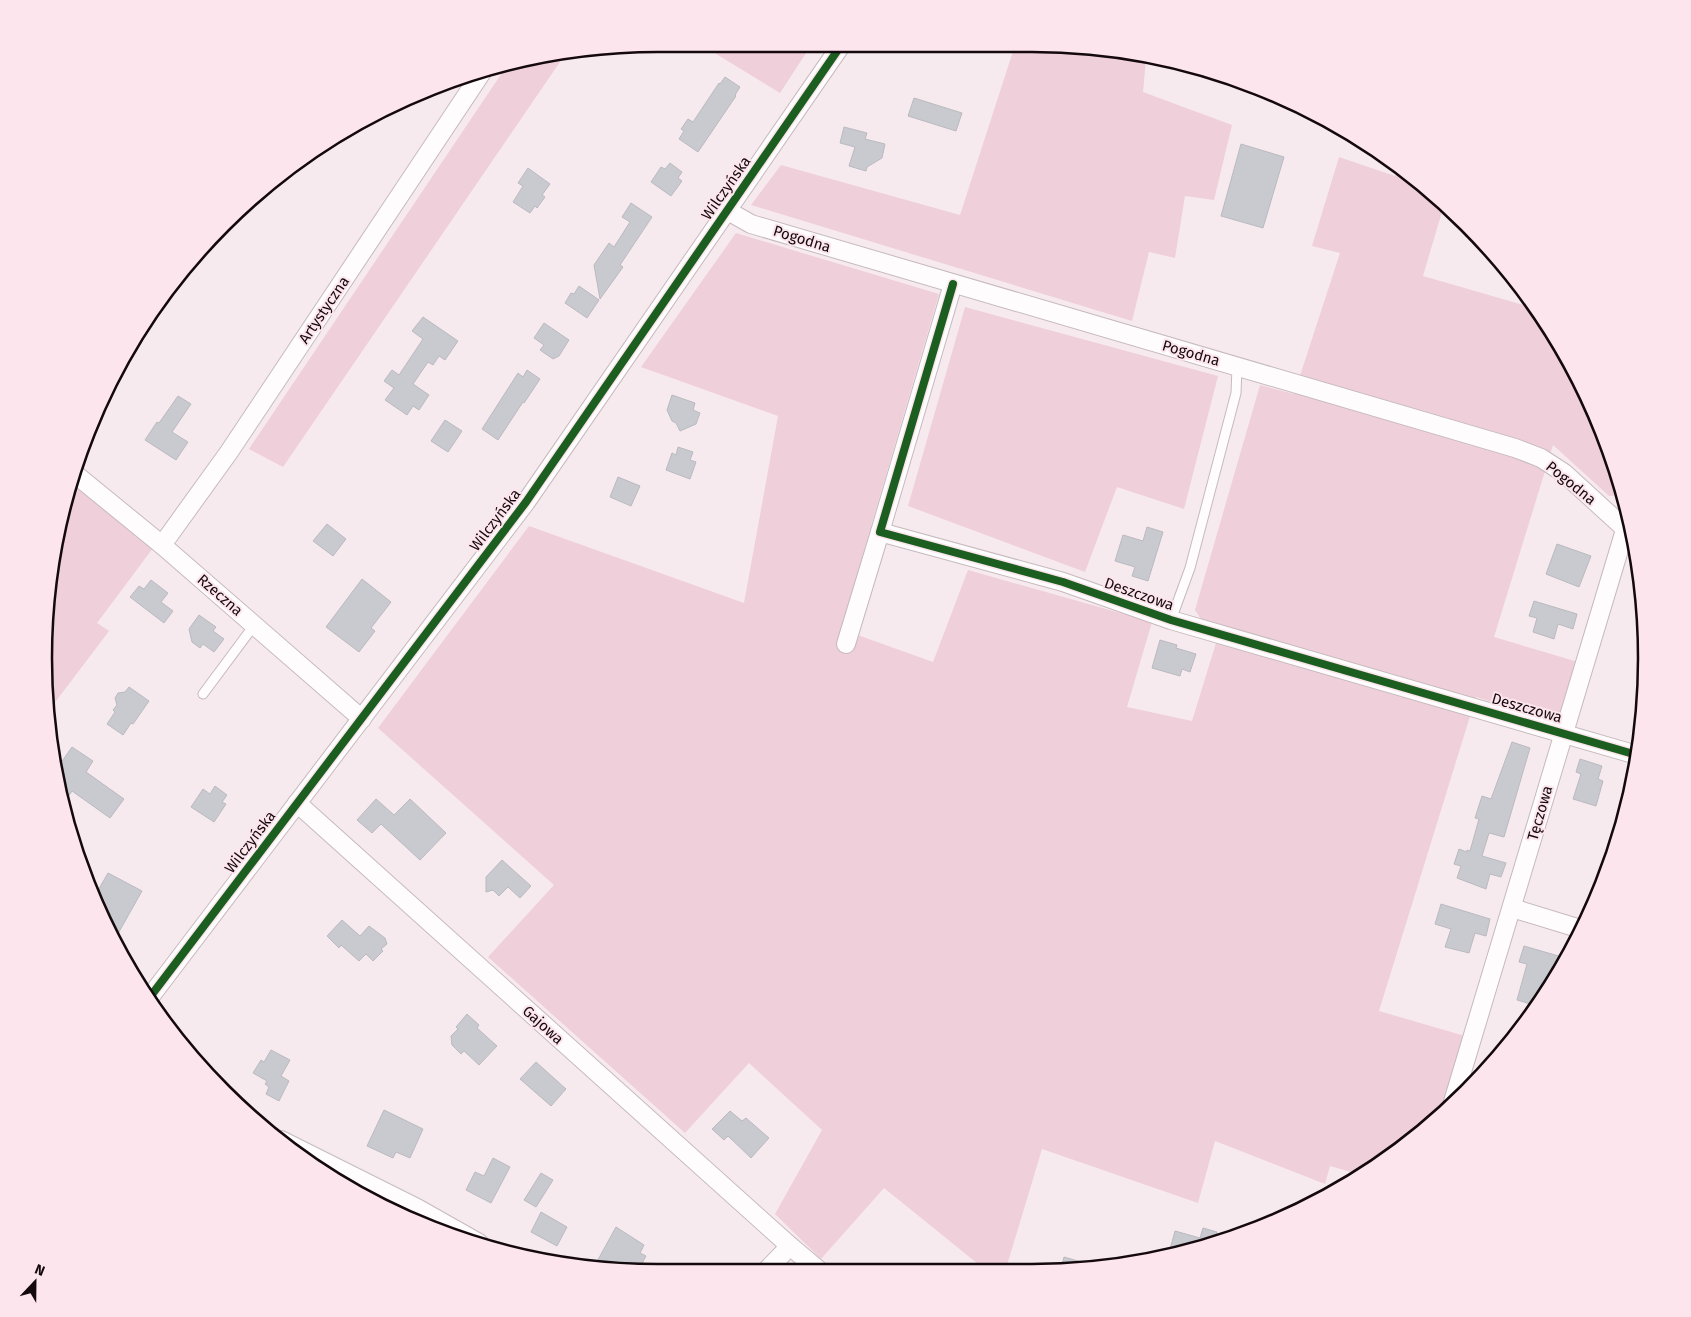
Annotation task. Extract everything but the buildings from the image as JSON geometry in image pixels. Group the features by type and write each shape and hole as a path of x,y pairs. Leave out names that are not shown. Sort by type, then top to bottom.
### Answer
{"street":[{"name":"Wilczyńska","path":"153,992 526,502 837,52"},
{"name":"Artystyczna","path":"162,545 229,452 476,81"},
{"name":"Pogodna","path":"728,211 751,224 1514,448 1541,458 1564,473 1623,523"},
{"path":"846,644 953,284"},
{"name":"Rzeczna","path":"80,478 162,545 362,719"},
{"name":"Deszczowa","path":"880,532 1063,582 1171,620 1631,753"},
{"name":"Tęczowa","path":"1456,1092 1563,733 1626,537"},
{"name":"Gajowa","path":"297,803 811,1264"},
{"path":"1512,908 1576,927"},
{"path":"315,1157 418,1208 452,1227"},
{"path":"773,1264 790,1246"}],"lane":[{"path":"1171,620 1190,568 1217,467 1236,393 1237,367"},
{"path":"203,694 254,624"}],"shaded area":[{"path":"713,52 807,52 780,93"},
{"path":"1013,52 1072,54 1146,63 1143,92 1232,125 1214,200 1185,196 1175,258 1149,252 1132,321 751,205 781,165 960,215"},
{"path":"561,61 283,467 249,449 502,73"},
{"path":"1339,157 1395,176 1396,174 1432,203 1442,212 1423,276 1524,305 1557,356 1576,390 1592,427 1616,496 1609,496 1553,445 1494,637 1578,662 1562,713 1549,720 1476,697 1379,1011 1465,1036 1446,1101 1401,1139 1352,1172 1330,1166 1325,1184 1215,1141 1198,1203 1042,1149 1007,1264 978,1264 884,1188 821,1259 775,1214 822,1130 749,1063 685,1133 488,957 554,885 378,728 529,526 744,603 778,416 641,367 736,233 939,294 841,629 933,662 968,570 1152,622 1127,707 1192,721 1216,643 1195,610 1260,385 1294,394 1340,253 1312,246"},
{"path":"965,307 1218,376 1184,509 1117,487 1085,572 908,506"},
{"path":"79,484 156,544 97,623 109,631 55,703 52,658 58,579 64,540"}],"cycle path":[{"path":"153,992 526,502 836,52"},
{"path":"953,284 880,532 1063,582 1171,620 1631,753"}]}
